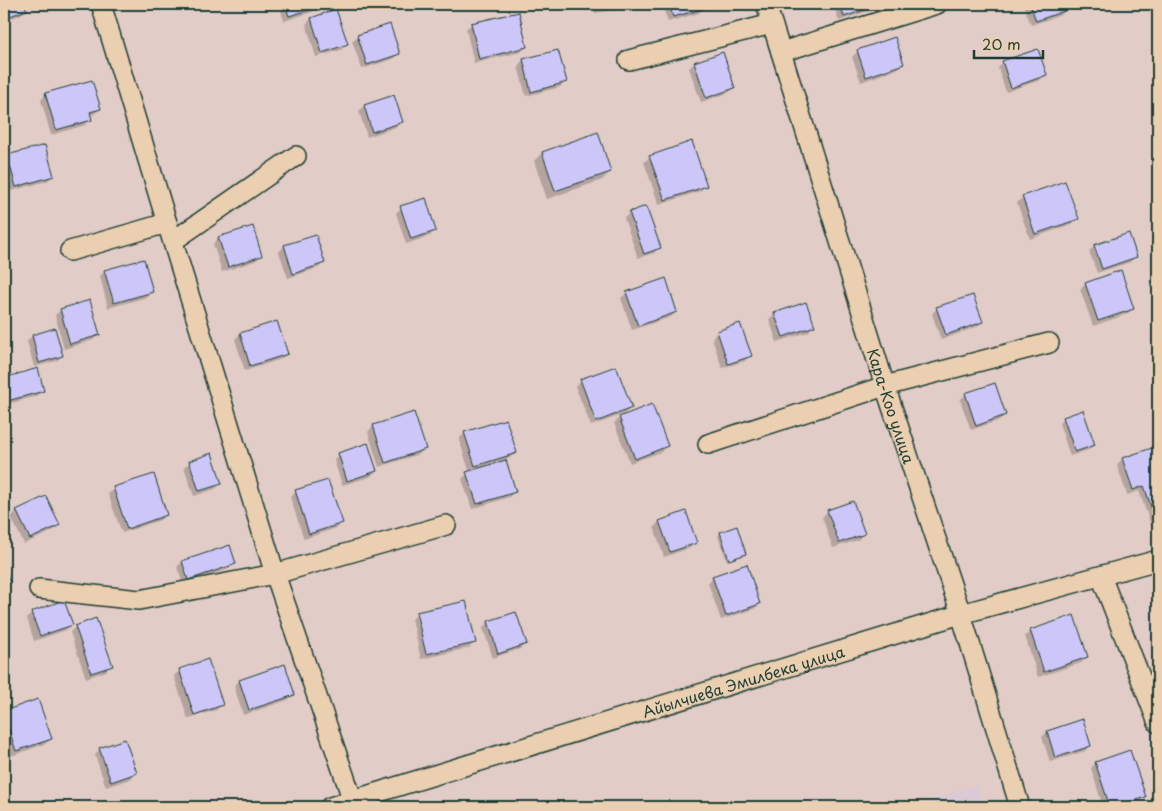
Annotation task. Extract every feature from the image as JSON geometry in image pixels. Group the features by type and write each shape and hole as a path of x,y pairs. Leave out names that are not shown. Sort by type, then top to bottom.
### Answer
{"street":[{"path":"101,4 275,574 353,804"},
{"name":"Кара-Коо улица","path":"766,4 885,386 961,614 1020,807"},
{"path":"781,52 937,4"},
{"path":"628,60 772,24"},
{"path":"70,251 170,232 296,156"},
{"path":"708,444 885,386 1049,343"},
{"path":"39,589 139,600 275,574 446,525"},
{"name":"Айылчиева Эмилбека улица","path":"330,807 353,804 961,614 1158,560"},
{"path":"1101,576 1158,723"}],"shaded area":[{"path":"977,785 984,807 913,807"}],"building":[{"path":"4,4 24,4 27,10 4,18"},
{"path":"285,4 318,4 319,7 289,16"},
{"path":"599,4 628,4 600,9"},
{"path":"669,4 705,4 706,8 673,17"},
{"path":"840,4 878,4 878,5 844,17"},
{"path":"1030,4 1065,4 1067,10 1036,21"},
{"path":"336,9 348,44 322,53 311,18"},
{"path":"519,12 527,47 479,59 471,23"},
{"path":"390,24 400,54 367,65 357,35"},
{"path":"895,37 904,64 866,77 857,50"},
{"path":"1038,49 1047,75 1011,88 1002,61"},
{"path":"558,50 567,82 531,92 523,59"},
{"path":"723,52 735,88 706,98 694,62"},
{"path":"92,80 101,109 90,112 92,120 56,130 45,93"},
{"path":"394,95 403,122 372,132 364,105"},
{"path":"598,132 611,172 555,191 542,152"},
{"path":"692,141 707,186 665,200 649,156"},
{"path":"45,145 54,176 16,187 7,155"},
{"path":"1065,181 1079,219 1035,234 1022,196"},
{"path":"426,198 436,231 411,239 400,206"},
{"path":"646,206 661,248 644,254 629,212"},
{"path":"253,226 262,256 228,267 218,237"},
{"path":"1129,233 1137,257 1102,269 1094,245"},
{"path":"316,235 325,263 293,274 284,245"},
{"path":"144,259 153,292 114,303 104,270"},
{"path":"1121,270 1134,309 1098,321 1085,283"},
{"path":"666,278 677,312 638,326 626,292"},
{"path":"973,295 983,322 946,335 936,307"},
{"path":"90,300 100,335 70,344 60,309"},
{"path":"806,302 815,326 783,337 774,313"},
{"path":"277,321 288,354 250,366 240,333"},
{"path":"740,323 752,356 728,364 717,331"},
{"path":"55,328 63,356 39,363 32,335"},
{"path":"616,366 632,408 596,422 580,379"},
{"path":"38,368 44,391 7,401 4,378"},
{"path":"995,383 1006,415 976,426 965,393"},
{"path":"652,404 668,446 635,459 619,417"},
{"path":"1083,410 1095,445 1075,452 1063,417"},
{"path":"414,412 426,449 385,463 373,425"},
{"path":"506,419 517,453 475,466 464,432"},
{"path":"368,443 377,471 347,481 338,453"},
{"path":"1158,446 1158,527 1144,486 1133,490 1122,458"},
{"path":"212,453 222,484 199,491 189,461"},
{"path":"506,460 516,492 477,504 466,472"},
{"path":"154,474 167,515 127,529 113,487"},
{"path":"328,480 343,523 309,534 295,490"},
{"path":"46,496 60,525 30,539 16,510"},
{"path":"853,501 865,534 839,543 827,510"},
{"path":"686,511 697,543 670,552 659,521"},
{"path":"737,526 746,554 729,560 720,532"},
{"path":"230,545 236,564 188,580 182,561"},
{"path":"747,564 760,604 726,616 712,576"},
{"path":"4,567 10,583 4,585"},
{"path":"64,600 73,625 40,636 31,612"},
{"path":"466,601 476,643 426,654 416,612"},
{"path":"516,612 527,644 498,654 488,621"},
{"path":"1074,615 1088,657 1044,672 1030,630"},
{"path":"96,618 113,666 91,673 75,626"},
{"path":"208,659 223,705 194,715 179,669"},
{"path":"285,664 295,695 249,710 239,680"},
{"path":"38,699 52,739 16,751 4,711"},
{"path":"1083,719 1091,746 1055,758 1047,731"},
{"path":"125,739 137,773 111,782 99,748"},
{"path":"1130,750 1146,797 1110,807 1095,762"}]}
